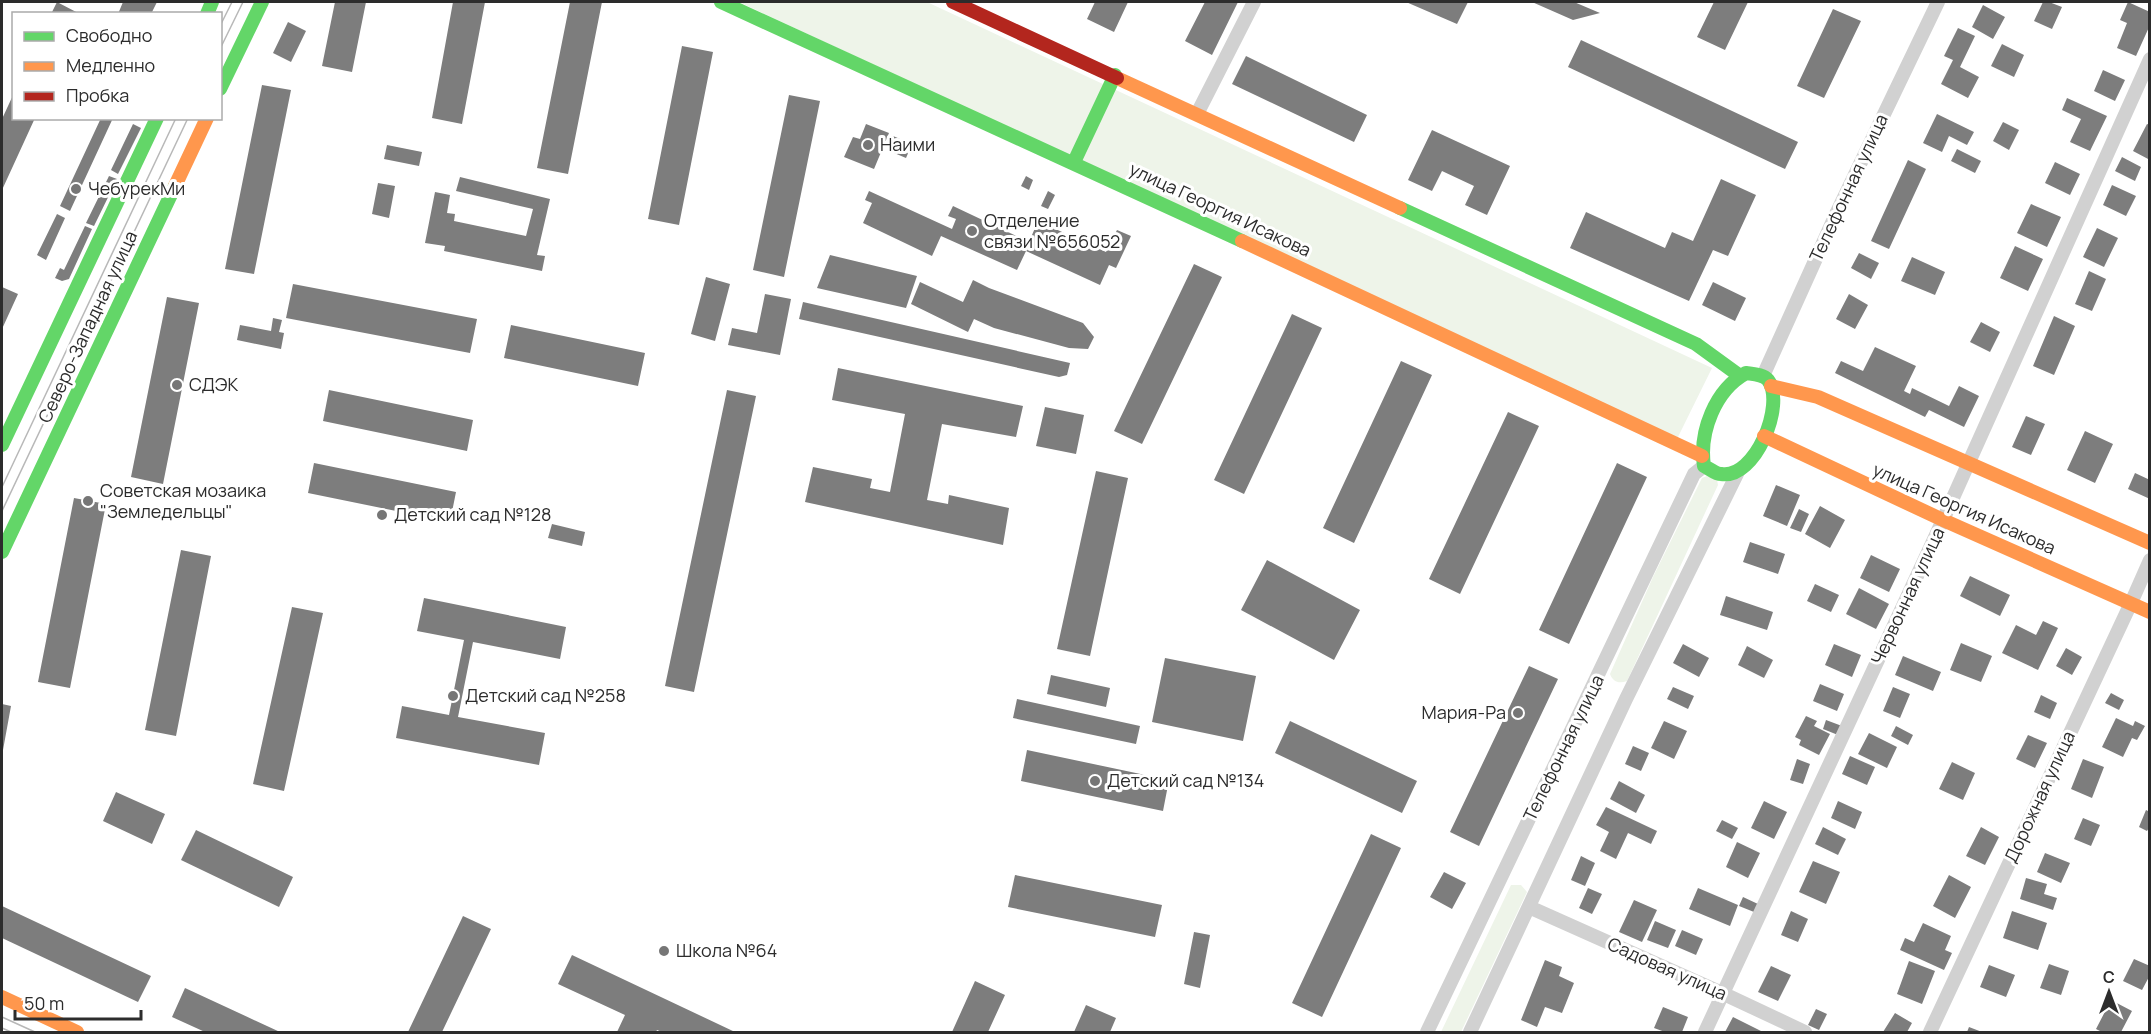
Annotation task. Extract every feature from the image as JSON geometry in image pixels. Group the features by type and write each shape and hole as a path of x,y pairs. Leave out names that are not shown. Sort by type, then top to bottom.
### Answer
{"street":[{"path":"222,85 262,2"},
{"name":"улица Георгия Исакова","path":"721,2 1074,162 1703,461 1718,475 1737,474"},
{"path":"953,2 1696,344 1740,376"},
{"path":"1197,114 1254,2"},
{"name":"Телефонная улица","path":"1767,381 1837,212 1938,2"},
{"name":"Червонная улица","path":"1706,1032 1943,520 2150,59"},
{"path":"1074,162 1115,75"},
{"name":"Северо-Западная улица","path":"2,445 156,120"},
{"name":"Северо-Западная улица","path":"2,552 206,120"},
{"path":"1703,461 1704,439 1715,408 1731,382 1746,373 1818,397 2150,543"},
{"path":"1737,474 1747,465 1764,436 1773,399 1767,381"},
{"name":"улица Георгия Исакова","path":"1764,436 1943,520 2150,612"},
{"name":"Телефонная улица","path":"1427,1032 1694,474 1703,461"},
{"name":"Телефонная улица","path":"1470,1032 1626,699 1737,474"},
{"name":"Дорожная улица","path":"1930,1032 2150,560"},
{"name":"Садовая улица","path":"1528,907 1805,1032"},
{"path":"2,998 77,1032"}],"shaded area":[{"path":"739,2 927,2 1712,368 1677,439"},
{"path":"1707,476 1717,480 1718,485 1627,681 1617,682 1610,674 1653,577 1702,478"},
{"path":"1511,885 1521,885 1527,892 1461,1032 1441,1032"}],"building":[{"path":"57,2 76,12 52,12"},
{"path":"123,2 157,2 152,12 119,12"},
{"path":"335,2 366,2 352,72 322,66"},
{"path":"453,2 485,2 462,124 432,118"},
{"path":"570,2 602,2 568,174 537,168"},
{"path":"1095,2 1128,2 1114,32 1087,19"},
{"path":"1205,2 1238,2 1212,55 1185,41"},
{"path":"1406,2 1468,2 1457,24"},
{"path":"1532,2 1574,2 1600,13 1573,20"},
{"path":"1714,2 1748,2 1725,50 1697,37"},
{"path":"2043,2 2062,7 2052,29 2034,21"},
{"path":"2128,2 2150,12 2150,25 2136,56 2117,48 2127,23 2120,20"},
{"path":"1983,5 2005,17 1993,39 1972,27"},
{"path":"1833,9 1861,21 1824,98 1797,86"},
{"path":"288,22 306,31 291,62 273,53"},
{"path":"1958,28 1975,36 1960,67 1979,77 1968,98 1941,84 1953,60 1944,56"},
{"path":"1581,40 1798,142 1785,169 1568,67"},
{"path":"2002,44 2024,55 2014,77 1991,66"},
{"path":"682,46 713,52 679,225 648,219"},
{"path":"1246,56 1367,115 1354,142 1232,84"},
{"path":"2103,70 2125,80 2115,101 2094,91"},
{"path":"262,85 291,90 254,274 225,269"},
{"path":"789,95 820,101 784,277 753,270"},
{"path":"12,97 12,120 34,120 2,190 2,119"},
{"path":"2067,98 2107,116 2090,151 2070,142 2081,119 2062,110"},
{"path":"1937,114 1974,132 1967,145 1949,136 1942,152 1923,143"},
{"path":"100,120 112,120 70,211 60,206"},
{"path":"2003,122 2019,130 2009,150 1993,141"},
{"path":"133,124 141,128 118,174 111,170"},
{"path":"866,124 889,133 874,169 844,157 853,137 860,139"},
{"path":"2147,124 2150,125 2150,160 2133,151"},
{"path":"1432,130 1510,166 1487,215 1465,205 1474,186 1442,171 1432,191 1408,180"},
{"path":"893,136 912,144 906,158 887,150"},
{"path":"387,145 422,152 419,166 384,159"},
{"path":"1957,149 1981,161 1975,173 1951,161"},
{"path":"2122,157 2141,167 2135,181 2115,171"},
{"path":"1908,160 1926,169 1889,249 1871,241"},
{"path":"2055,162 2080,174 2070,195 2045,183"},
{"path":"109,176 117,179 94,226 86,223"},
{"path":"1026,176 1033,180 1029,190 1021,186"},
{"path":"460,177 550,199 537,255 545,256 542,271 444,251 445,246 425,243 435,192 450,195 447,213 455,214 454,221 526,236 533,209 456,191"},
{"path":"1721,179 1756,195 1728,256 1713,250 1689,301 1570,248 1586,212 1665,248 1672,232 1693,241"},
{"path":"378,183 395,186 389,218 372,214"},
{"path":"2112,185 2136,196 2126,216 2103,205"},
{"path":"869,191 952,229 956,219 948,216 953,206 1029,242 1038,221 1106,252 1117,230 1131,236 1116,268 1109,265 1100,285 1026,251 1017,270 941,236 932,256 863,223 872,203 865,200"},
{"path":"1048,191 1055,195 1048,209 1041,206"},
{"path":"2031,204 2061,217 2047,247 2017,233"},
{"path":"57,214 65,218 46,260 37,255"},
{"path":"85,226 92,229 69,279 62,281 55,278 60,268 64,270"},
{"path":"2097,228 2118,238 2104,267 2083,257"},
{"path":"2015,246 2043,259 2028,291 2000,278"},
{"path":"1859,253 1879,263 1871,279 1851,268"},
{"path":"830,255 917,276 906,308 817,288"},
{"path":"1912,257 1945,272 1935,295 1901,281"},
{"path":"1194,264 1222,277 1142,444 1114,431"},
{"path":"2089,271 2106,279 2092,311 2075,304"},
{"path":"706,277 730,284 715,341 691,334"},
{"path":"973,280 1083,323 1094,337 1088,349 1069,348 994,328 974,319 968,332 911,304 920,282 963,302"},
{"path":"1713,282 1746,298 1735,321 1702,305"},
{"path":"293,284 477,319 470,353 286,318"},
{"path":"2,287 18,294 2,329"},
{"path":"765,294 791,299 780,355 728,345 732,328 757,333"},
{"path":"1849,294 1868,305 1855,329 1836,319"},
{"path":"167,297 199,303 163,484 131,477"},
{"path":"803,302 1070,363 1067,375 1059,377 799,319"},
{"path":"1292,314 1322,328 1244,494 1214,480"},
{"path":"2054,316 2075,326 2054,375 2033,366"},
{"path":"273,318 282,320 279,332 284,333 281,349 237,340 240,325 271,331"},
{"path":"1981,322 2000,332 1990,352 1970,342"},
{"path":"511,325 645,353 638,386 504,358"},
{"path":"1875,347 1916,366 1904,391 1910,394 1912,388 1949,406 1959,386 1979,396 1964,427 1929,410 1925,417 1835,373 1841,361 1863,371"},
{"path":"1401,361 1432,375 1354,543 1323,528"},
{"path":"838,368 1023,406 1016,437 942,424 927,500 948,504 949,495 1009,508 1003,545 805,502 813,467 872,479 870,488 890,492 905,414 832,400"},
{"path":"329,390 473,420 467,451 323,421"},
{"path":"727,390 756,396 694,692 665,686"},
{"path":"1045,407 1084,415 1076,454 1036,446"},
{"path":"1508,412 1539,426 1460,594 1429,579"},
{"path":"2026,416 2045,424 2031,455 2012,447"},
{"path":"2085,431 2113,444 2095,483 2067,470"},
{"path":"314,463 456,492 450,522 308,493"},
{"path":"1617,463 1647,477 1569,644 1539,630"},
{"path":"1096,471 1128,478 1090,656 1057,649"},
{"path":"2135,473 2150,480 2150,499 2128,489"},
{"path":"1776,485 1800,495 1787,526 1763,516"},
{"path":"74,498 106,504 70,688 38,682"},
{"path":"1820,506 1845,520 1830,548 1805,534"},
{"path":"1799,509 1809,514 1801,532 1790,528"},
{"path":"552,524 585,532 582,546 548,538"},
{"path":"1750,542 1785,554 1778,574 1743,562"},
{"path":"181,550 211,556 176,736 145,730"},
{"path":"1871,555 1900,569 1889,592 1860,578"},
{"path":"1267,560 1360,610 1334,660 1241,610"},
{"path":"1970,576 2010,595 2000,616 1960,596"},
{"path":"1815,584 1839,595 1831,612 1807,601"},
{"path":"1859,588 1889,604 1876,629 1846,614"},
{"path":"1726,596 1773,612 1767,630 1720,615"},
{"path":"424,598 566,627 560,659 473,642 458,717 545,733 539,765 396,738 402,706 449,715 464,640 417,631"},
{"path":"292,607 323,613 284,791 253,784"},
{"path":"2043,621 2058,628 2038,670 2002,653 2016,625 2036,635"},
{"path":"1961,643 1992,656 1981,682 1950,670"},
{"path":"1683,644 1709,658 1699,677 1673,663"},
{"path":"1834,644 1861,655 1852,677 1825,665"},
{"path":"1747,646 1773,660 1764,678 1738,665"},
{"path":"2066,648 2082,657 2072,675 2056,666"},
{"path":"1903,656 1941,672 1933,691 1895,675"},
{"path":"1165,658 1256,676 1243,741 1152,722"},
{"path":"1529,666 1558,679 1479,846 1450,832"},
{"path":"1051,675 1110,688 1106,707 1047,694"},
{"path":"1820,684 1844,694 1837,711 1813,701"},
{"path":"1673,687 1694,696 1688,709 1667,699"},
{"path":"1893,687 1910,694 1900,718 1883,711"},
{"path":"2111,693 2124,700 2119,710 2105,703"},
{"path":"2041,695 2057,703 2050,719 2034,712"},
{"path":"1017,699 1140,726 1136,744 1013,718"},
{"path":"2,704 11,706 3,750 2,749"},
{"path":"1806,716 1817,721 1814,726 1830,734 1819,755 1799,745 1801,740 1795,737"},
{"path":"2116,718 2133,726 2135,721 2145,726 2137,740 2132,738 2123,757 2102,747"},
{"path":"1826,720 1842,726 1838,735 1823,729"},
{"path":"1290,721 1417,781 1402,813 1275,753"},
{"path":"1664,721 1687,731 1674,759 1651,748"},
{"path":"1896,726 1913,735 1908,745 1891,736"},
{"path":"1869,733 1897,747 1887,768 1858,754"},
{"path":"2028,735 2047,743 2035,768 2016,759"},
{"path":"1633,746 1649,753 1641,771 1625,764"},
{"name":"Детский сад №134","path":"1027,750 1169,780 1163,811 1021,781"},
{"path":"1850,756 1875,767 1867,785 1842,774"},
{"path":"1797,759 1810,764 1803,784 1790,780"},
{"path":"2083,759 2104,767 2092,798 2071,789"},
{"path":"1952,762 1975,773 1963,800 1939,789"},
{"path":"1619,781 1645,795 1636,813 1610,799"},
{"path":"116,792 165,814 152,844 103,821"},
{"path":"1764,801 1787,812 1774,839 1751,828"},
{"path":"1838,801 1862,812 1855,829 1831,818"},
{"path":"1606,807 1657,831 1651,844 1628,833 1616,859 1600,851 1609,832 1596,825"},
{"path":"2146,810 2150,812 2150,826 2147,831 2139,827"},
{"path":"2083,818 2100,825 2091,846 2074,839"},
{"path":"1722,820 1738,828 1732,839 1716,831"},
{"path":"1823,827 1846,839 1838,855 1815,844"},
{"path":"1981,827 1999,837 1985,865 1966,856"},
{"path":"196,830 293,877 279,907 181,860"},
{"path":"1371,834 1401,848 1322,1017 1292,1003"},
{"path":"1737,842 1760,853 1748,878 1726,867"},
{"path":"2045,853 2070,863 2061,883 2037,872"},
{"path":"1581,856 1595,863 1585,886 1571,880"},
{"path":"1813,861 1840,872 1826,904 1799,892"},
{"path":"1444,872 1466,883 1452,909 1430,897"},
{"path":"1015,875 1162,905 1155,937 1008,907"},
{"path":"1949,875 1971,887 1955,918 1933,906"},
{"path":"2026,878 2047,884 2044,894 2057,898 2053,910 2020,899"},
{"path":"1588,888 1602,894 1592,914 1579,908"},
{"path":"1698,888 1738,905 1730,926 1689,909"},
{"path":"1743,897 1758,904 1754,912 1739,906"},
{"path":"1634,900 1657,910 1642,942 1619,932"},
{"path":"2,906 151,976 138,1002 2,938"},
{"path":"1791,911 1808,919 1798,942 1781,935"},
{"path":"2012,911 2047,923 2038,950 2003,938"},
{"path":"463,916 491,929 442,1032 408,1032"},
{"path":"1655,921 1676,930 1668,948 1647,940"},
{"path":"1923,923 1951,936 1945,950 1952,953 1944,970 1900,950 1905,938 1914,942"},
{"path":"1682,930 1703,939 1696,955 1675,946"},
{"path":"1194,932 1210,935 1200,988 1184,984"},
{"path":"572,955 735,1032 662,1032 657,1030 656,1032 617,1032 625,1015 558,984"},
{"path":"2134,959 2150,966 2150,975 2142,990 2123,981"},
{"path":"1545,960 1562,967 1559,976 1574,983 1562,1013 1545,1007 1537,1027 1521,1020"},
{"path":"1909,961 1935,971 1922,1004 1897,994"},
{"path":"2049,964 2069,971 2061,995 2040,988"},
{"path":"1989,965 2015,975 2006,997 1980,987"},
{"path":"1771,966 1791,975 1778,1001 1758,992"},
{"path":"975,981 1005,995 988,1032 952,1032"},
{"path":"185,988 280,1032 205,1032 172,1017"},
{"path":"2111,1000 2132,1011 2121,1032 2102,1032 2096,1029"},
{"path":"1086,1005 1116,1018 1110,1032 1074,1032"},
{"path":"1663,1007 1688,1017 1682,1032 1665,1032 1654,1028"},
{"path":"1816,1009 1827,1014 1819,1030 1808,1025"},
{"path":"1895,1013 1912,1023 1907,1032 1883,1032"},
{"path":"1733,1017 1763,1032 1725,1032"},
{"path":"1969,1027 1982,1032 1967,1032"}],"tram line":[{"path":"222,22 232,2"},
{"path":"222,45 243,2"},
{"path":"2,487 175,120"},
{"path":"2,511 187,120"},
{"path":"2,1017 35,1032"},
{"path":"2,1028 11,1032"}],"traffic: fast":[{"path":"208,12 212,2"},
{"path":"222,85 262,2"},
{"path":"721,2 1242,241"},
{"path":"1074,162 1115,75"},
{"path":"2,445 156,120"},
{"path":"2,552 175,186"},
{"path":"1400,208 1696,344 1740,376"},
{"path":"1746,373 1761,375 1768,380 1773,391 1770,422 1756,453 1745,465 1734,473 1719,474 1704,466 1703,453 1707,426 1718,401 1726,390 1746,373"}],"traffic: slow":[{"path":"1117,78 1400,208"},
{"path":"175,186 206,120"},
{"path":"1242,241 1702,456"},
{"path":"1771,386 1818,397 2150,543"},
{"path":"1764,436 1943,520 2150,612"},
{"path":"2,997 77,1032"}],"traffic: jam":[{"path":"953,2 1117,78"}],"place":[{"name":"Наими","path":"868,145"},
{"name":"ЧебурекМи","path":"76,189"},
{"name":"Отделение связи №656052","path":"972,231"},
{"name":"СДЭК","path":"177,385"},
{"name":"Советская мозаика \"Земледельцы\"","path":"88,501"},
{"name":"Детский сад №128","path":"382,515"},
{"name":"Детский сад №258","path":"453,696"},
{"name":"Мария-Ра","path":"1518,713"},
{"name":"Детский сад №134","path":"1095,781"},
{"name":"Школа №64","path":"664,951"}]}
